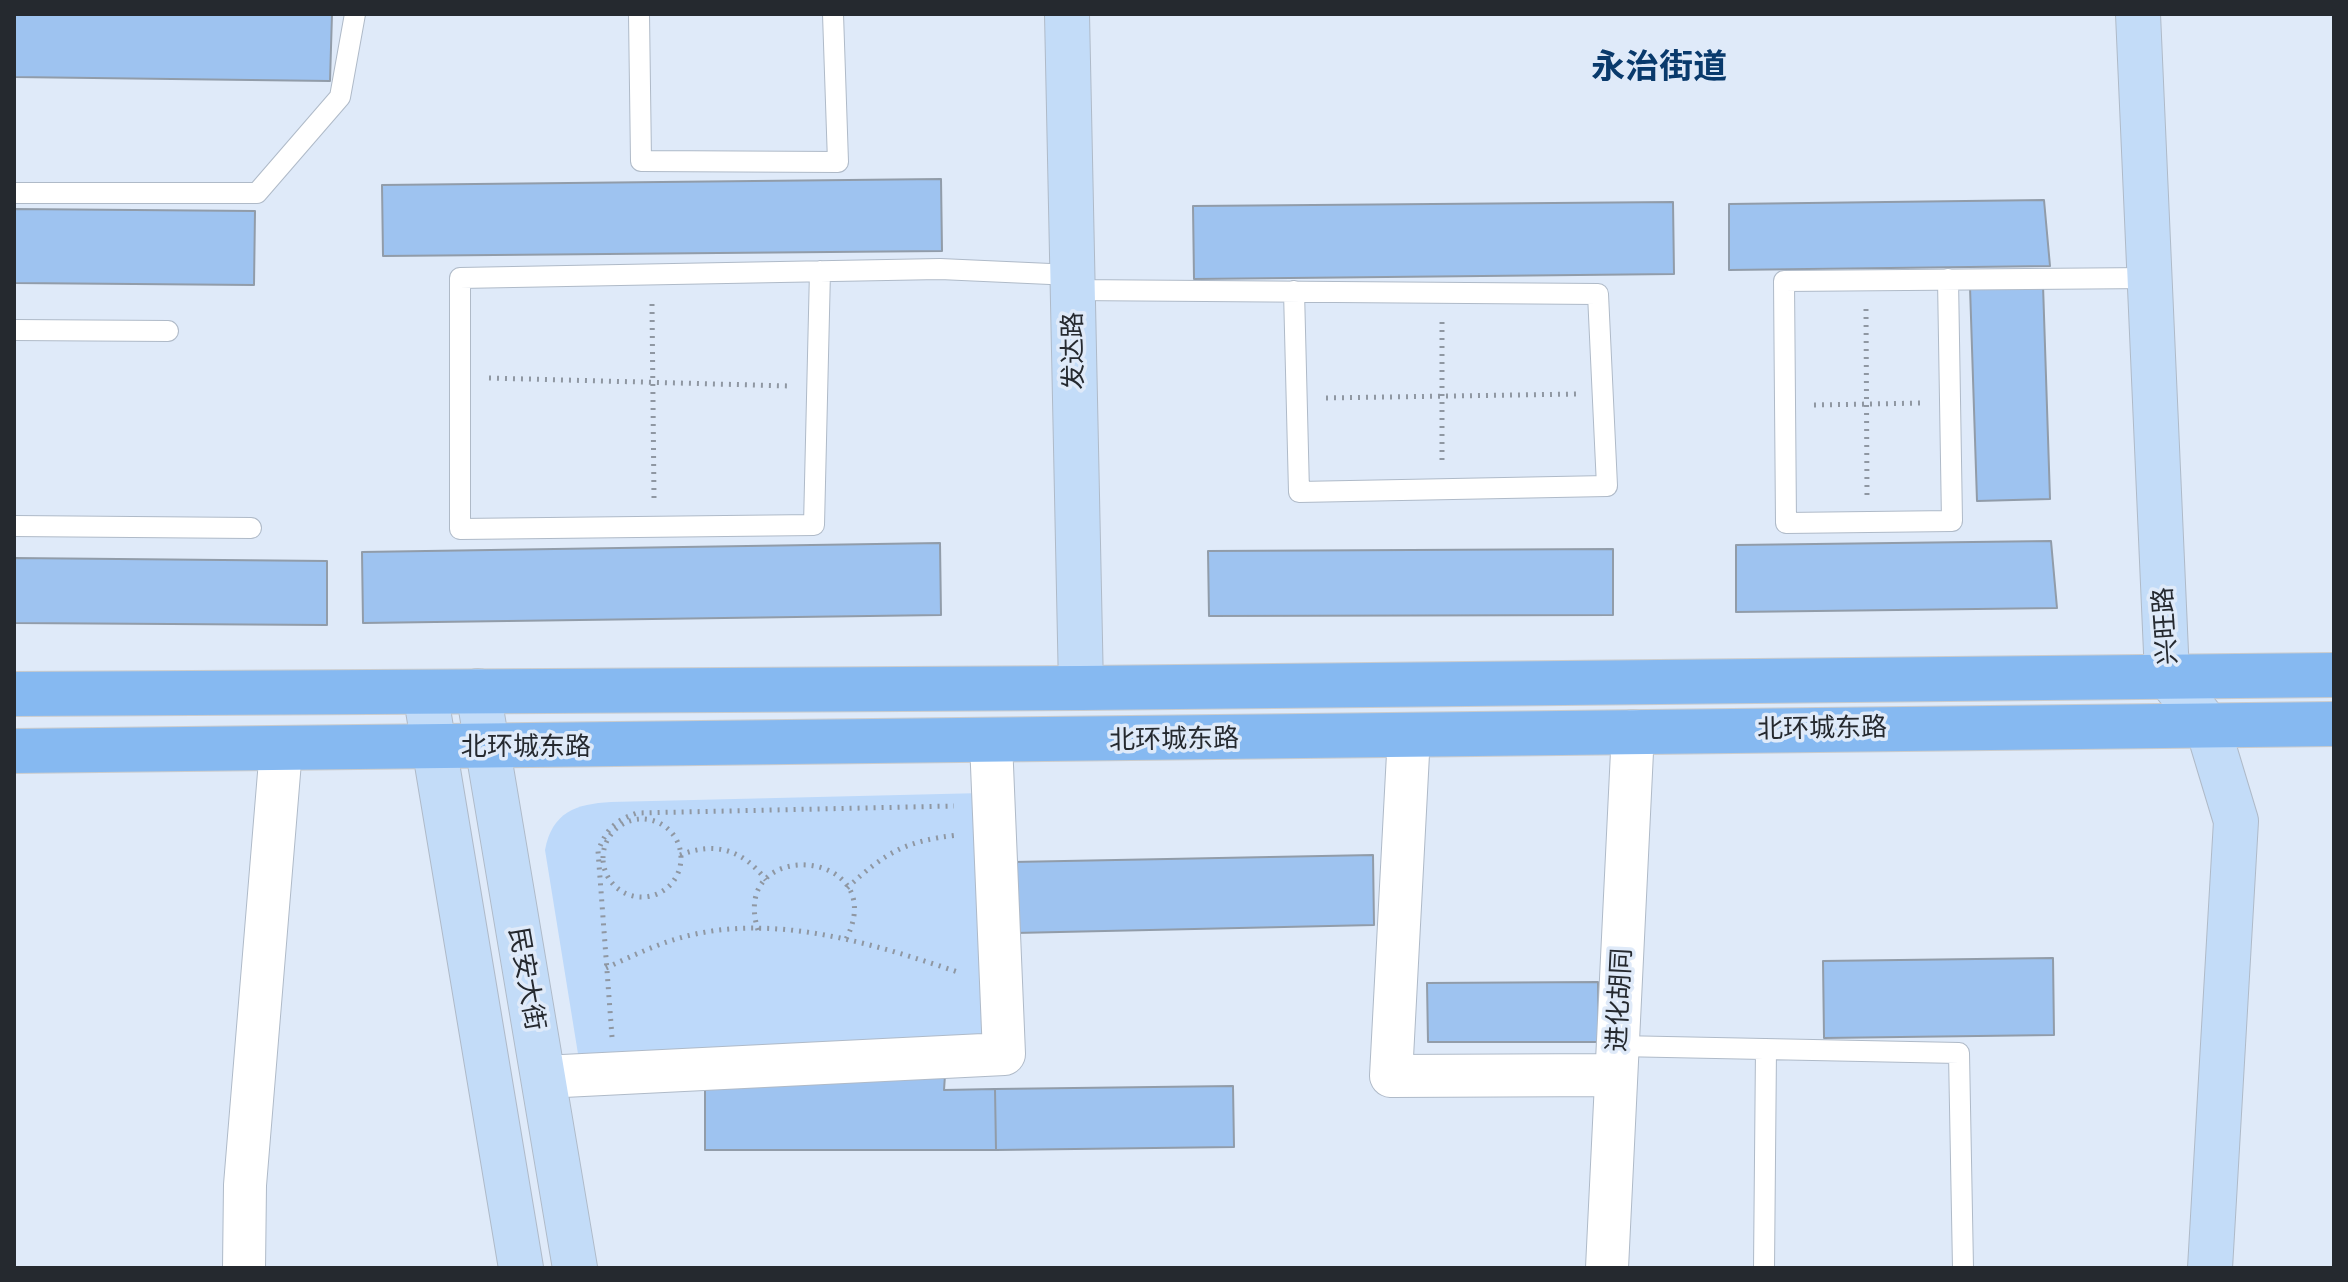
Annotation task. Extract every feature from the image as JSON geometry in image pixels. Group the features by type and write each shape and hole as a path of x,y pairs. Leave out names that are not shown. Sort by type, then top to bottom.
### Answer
{"main road":[{"name":"北环城东路","path":"14,694 1081,688 2334,675"},
{"name":"北环城东路","path":"14,751 487,748 2334,724"}],"street":[{"name":"发达路","path":"1067,14 1081,688"},
{"name":"兴旺路","path":"2138,14 2167,675 2207,725 2236,821 2210,1268"},
{"name":"民安大街","path":"478,691 575,1268"},
{"name":"民安大街","path":"425,692 521,1268"},
{"name":"进化胡同","path":"1607,1268 1633,731"},
{"path":"1409,735 1391,1076 1617,1060"},
{"path":"543,1077 1004,1054 991,742"},
{"path":"244,1268 245,1185 281,749"}],"lane":[{"path":"14,193 257,193 340,97 355,14"},
{"path":"639,14 641,161 838,162 833,14"},
{"path":"820,271 814,525 460,529 460,278 651,275 820,271 940,269 1072,282 1294,291 1598,294 1607,486 1299,492 1294,291"},
{"path":"1948,279 1952,521 1786,523 1784,281 1948,279 2149,278"},
{"path":"14,330 168,331"},
{"path":"14,526 251,528"},
{"path":"1617,1060 1766,1049 1959,1053 1963,1268"},
{"path":"1764,1268 1766,1049"}],"path":[{"path":"651,275 655,527"},
{"path":"1866,280 1867,522"},
{"path":"1442,293 1443,489"},
{"path":"460,377 817,387"},
{"path":"1297,398 1602,394"},
{"path":"1785,405 1950,403"},
{"path":"615,1073 598,851 614,827 637,813 994,818"},
{"path":"847,888 881,856 904,844 994,818"},
{"path":"632,820 657,821 676,838 680,855 676,876 668,887 657,893 631,895 620,890 605,870 605,845 614,827 632,820"},
{"path":"680,855 698,848 727,850 741,855 766,881"},
{"path":"758,930 755,903 766,881 786,866 801,862 818,864 833,872 847,888 854,915 845,939"},
{"path":"606,968 648,948 693,934 795,931 845,939 1001,986"}],"shaded area":[{"path":"983,793 991,1041 579,1060 545,850 553,827 568,812 587,805 611,802"}],"building":[{"path":"14,14 332,14 330,81 14,77"},
{"path":"941,179 942,251 383,256 382,185"},
{"path":"2044,200 2050,266 1729,270 1729,204"},
{"path":"1673,202 1674,274 1194,279 1193,206"},
{"path":"14,209 255,211 254,285 14,283"},
{"path":"2043,285 2050,499 1977,501 1970,287"},
{"path":"2051,541 2057,608 1736,612 1736,545"},
{"path":"940,543 941,615 363,623 362,552"},
{"path":"1613,549 1613,615 1209,616 1208,551"},
{"path":"14,558 327,561 327,625 14,623"},
{"path":"1373,855 1374,925 1015,933 1013,862"},
{"path":"2053,958 2054,1035 1824,1038 1823,961"},
{"path":"1598,982 1599,1042 1428,1042 1427,983"},
{"path":"705,1075 945,1075 944,1090 995,1089 996,1150 705,1150"},
{"path":"1233,1086 1234,1147 996,1150 995,1089"}],"district":[{"name":"永治街道","path":"1659,68"}]}
